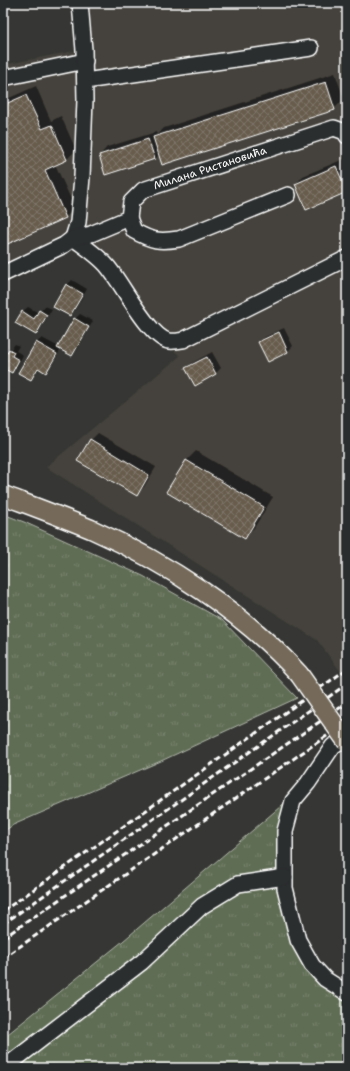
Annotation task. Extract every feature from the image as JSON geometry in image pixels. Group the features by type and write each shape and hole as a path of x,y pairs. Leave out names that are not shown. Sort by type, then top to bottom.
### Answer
{"main road":[{"path":"3,495 91,529 152,559 219,602 272,646 299,674 347,742"}],"street":[{"path":"73,238 78,222 82,177 85,81 85,61 80,3"},
{"path":"85,81 311,48"},
{"path":"3,78 85,61"},
{"name":"Милана Ристановића","path":"129,218 131,202 144,190 334,128 345,132 347,136"},
{"path":"3,274 64,245 73,238 92,234 129,218 134,231 146,237 163,241 179,239 288,195"},
{"path":"73,238 90,250 108,267 154,332 168,341 176,342 183,340 347,258"},
{"path":"347,737 333,746 308,783 293,801 285,831 285,888 298,940 312,965 325,979 347,993"},
{"path":"4,1068 142,962 202,906 238,884 285,877"}],"shaded area":[{"path":"80,3 347,3 347,680 317,640 46,467 180,356 154,332 108,267 73,238 3,274 3,65 84,49"}],"green space":[{"path":"3,514 143,576 222,620 297,698 161,761 13,825 3,832"},
{"path":"308,783 285,831 298,940 325,979 347,990 347,1068 3,1068 3,1038 123,941"}],"building":[{"path":"326,82 335,110 162,165 153,137"},
{"path":"26,95 42,129 52,125 67,160 45,170 66,218 3,246 3,105"},
{"path":"148,139 155,159 105,175 99,155"},
{"path":"336,166 347,192 306,210 295,184"},
{"path":"66,284 83,294 70,316 53,307"},
{"path":"39,310 47,315 36,335 15,323 22,311 34,319"},
{"path":"74,318 89,327 72,356 57,348"},
{"path":"279,332 288,352 268,362 258,342"},
{"path":"36,342 57,354 46,373 38,368 31,380 18,373"},
{"path":"9,349 14,352 12,356 19,360 12,373 3,368 3,352 6,354"},
{"path":"207,357 216,374 195,386 185,368"},
{"path":"90,439 149,475 137,496 77,461"},
{"path":"186,460 264,507 245,539 166,492"}],"railway":[{"path":"3,911 347,669"},
{"path":"3,924 347,684"},
{"path":"3,938 347,703"},
{"path":"3,958 347,722"}]}
